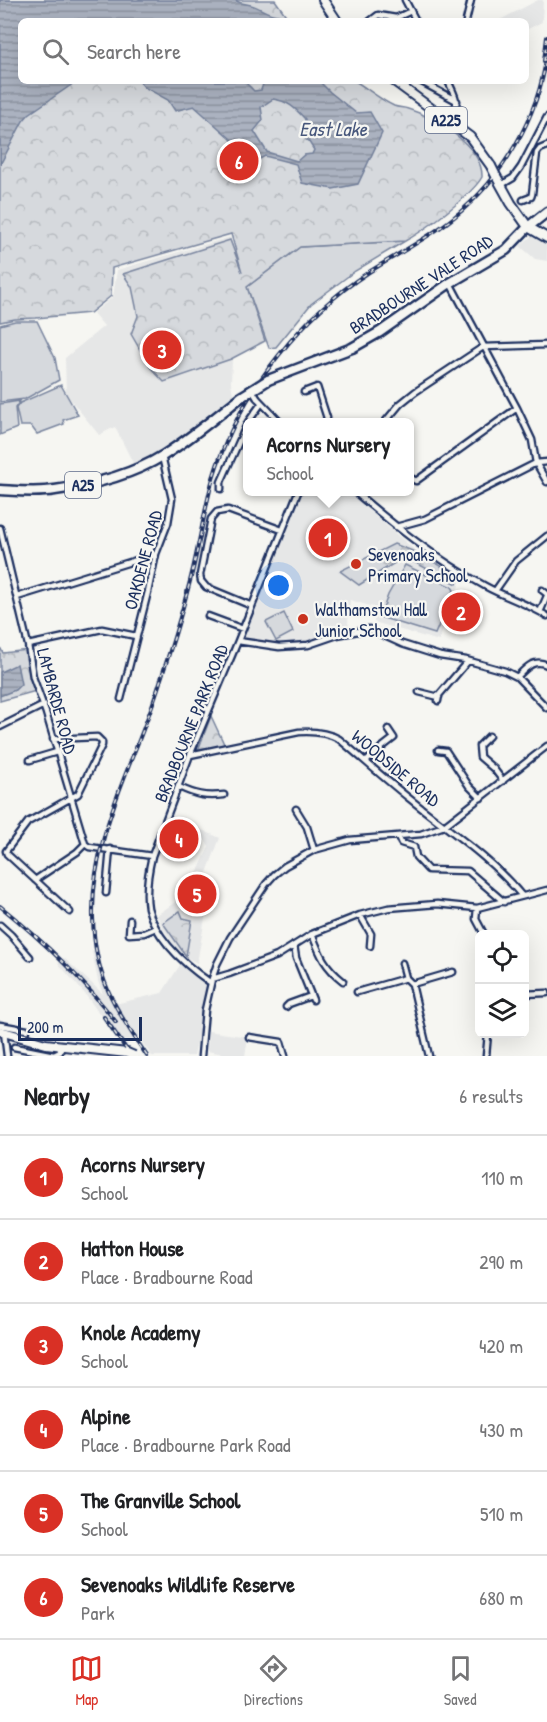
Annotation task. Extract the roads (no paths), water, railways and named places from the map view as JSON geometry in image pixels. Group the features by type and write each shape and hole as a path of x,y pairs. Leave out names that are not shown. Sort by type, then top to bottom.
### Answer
{"highway":[{"name":"A25","path":"528,227 547,212"},
{"name":"BRADBOURNE VALE ROAD","path":"0,490 53,490 87,485 138,468 184,442 241,397 255,394 268,380 352,348 392,325 450,283 506,250 528,227"}],"main road":[{"path":"323,0 335,18"},
{"name":"A225","path":"398,84 470,136 528,227 547,238"},
{"path":"1,1029 60,1047 130,1055"}],"street":[{"path":"405,0 414,18"},
{"path":"467,18 471,0"},
{"path":"370,18 382,15 396,18 411,11"},
{"path":"426,84 457,101"},
{"path":"448,121 457,109 457,101 449,84"},
{"path":"501,185 513,178 521,167 547,117"},
{"path":"523,200 531,197 532,194 537,153 547,146"},
{"path":"450,283 517,408 532,440 536,463 547,482"},
{"path":"390,418 400,404 415,392 483,346 547,345"},
{"path":"304,393 317,387 327,418"},
{"path":"255,394 275,418"},
{"path":"251,418 261,404"},
{"path":"414,480 416,481 517,408"},
{"path":"221,489 221,482 243,432"},
{"name":"OAKDENE ROAD","path":"121,699 156,554 168,523 172,499 162,456"},
{"path":"396,527 425,519 536,463 547,462"},
{"name":"BRADBOURNE PARK ROAD","path":"212,981 194,971 173,950 156,928 148,908 147,882 152,856 190,755 296,496"},
{"path":"360,496 396,527 459,571 547,616"},
{"path":"252,606 209,589 201,581 200,575 211,519 217,512 228,510 282,530"},
{"name":"LAMBARDE ROAD","path":"0,528 28,645 33,677 44,705 85,844"},
{"path":"495,591 516,561 547,536"},
{"path":"17,597 156,554"},
{"path":"0,567 9,564"},
{"path":"540,612 547,595 542,590"},
{"path":"208,616 243,629"},
{"path":"28,645 102,628 136,636"},
{"path":"238,641 279,647 308,645 337,635 369,629 402,644 440,656 468,660 505,671 518,677 547,708"},
{"path":"419,692 438,699 468,660"},
{"path":"518,677 530,664 541,662 547,665"},
{"path":"200,702 208,710"},
{"path":"0,727 44,705"},
{"path":"366,762 394,738 388,729"},
{"name":"WOODSIDE ROAD","path":"190,755 280,736 311,732 331,734 444,826 513,885 522,896"},
{"path":"489,736 480,746 478,758 494,769 503,781"},
{"path":"53,739 95,737 100,738 102,745 78,794 28,822 6,849 7,854 70,912"},
{"path":"201,1056 204,1017 212,981 230,938 266,884 285,866 314,850 350,840 421,834 444,826 547,746"},
{"path":"438,750 446,751 469,786 481,798"},
{"path":"30,760 57,752"},
{"path":"179,787 206,796 224,795"},
{"path":"296,808 307,827 314,850"},
{"path":"398,836 401,843 414,848 416,857 428,870 468,871 504,902"},
{"path":"35,880 85,844 89,847 152,856"},
{"path":"106,893 110,849"},
{"path":"212,981 277,956 312,934 360,915 388,909 437,904 477,908 547,891"},
{"path":"477,908 476,919 482,930"},
{"path":"360,915 371,934 370,946"},
{"path":"130,920 129,934 144,933 156,928"},
{"path":"0,925 30,957"},
{"path":"312,934 320,955 331,972 342,981"},
{"path":"286,1007 289,1004 312,998 296,958 294,945"},
{"path":"402,963 406,978 412,984 429,1056"},
{"path":"337,977 341,971"},
{"path":"412,984 453,972"},
{"path":"357,992 406,978"},
{"path":"529,994 547,993"},
{"path":"7,1056 1,1029 27,1030"},
{"path":"249,1036 281,1042 285,1056"},
{"path":"486,1056 488,1038"},
{"path":"14,1047 54,1055 60,1052 60,1047"}],"water":[{"path":"0,0 235,0 278,15 279,18 18,18 18,84 73,84 29,114 0,165"},
{"name":"East Lake","path":"142,84 247,84 254,91 261,90 263,84 322,84 356,113 370,112 382,133 358,184 333,189 302,183 296,164 265,156 249,165 231,139 194,106 175,111 168,100","holes":["273,99 283,101 305,119 303,137 314,150 312,154 304,155 297,161 267,152 254,131 263,120 261,107"]},
{"path":"17,664 21,684 15,690 0,696 0,672"}],"railway":[{"path":"544,61 547,37"},
{"path":"147,1056 116,1007 102,975 94,938 94,886 107,826 150,711 178,626 207,501 225,444 258,383 309,320 356,281 443,226 488,184 515,145 536,101 547,54"},
{"path":"0,906 61,961 116,1022"},
{"path":"104,1017 131,1056"}],"place":[{"name":"Sevenoaks Wildlife Reserve","path":"239,161"},
{"name":"Knole Academy","path":"162,350"},
{"name":"Acorns Nursery","path":"328,538"},
{"name":"Sevenoaks Primary School","path":"356,564"},
{"name":"Hatton House","path":"461,612"},
{"name":"Walthamstow Hall Junior School","path":"303,619"},
{"name":"Alpine","path":"179,839"},
{"name":"The Granville School","path":"197,894"}]}
